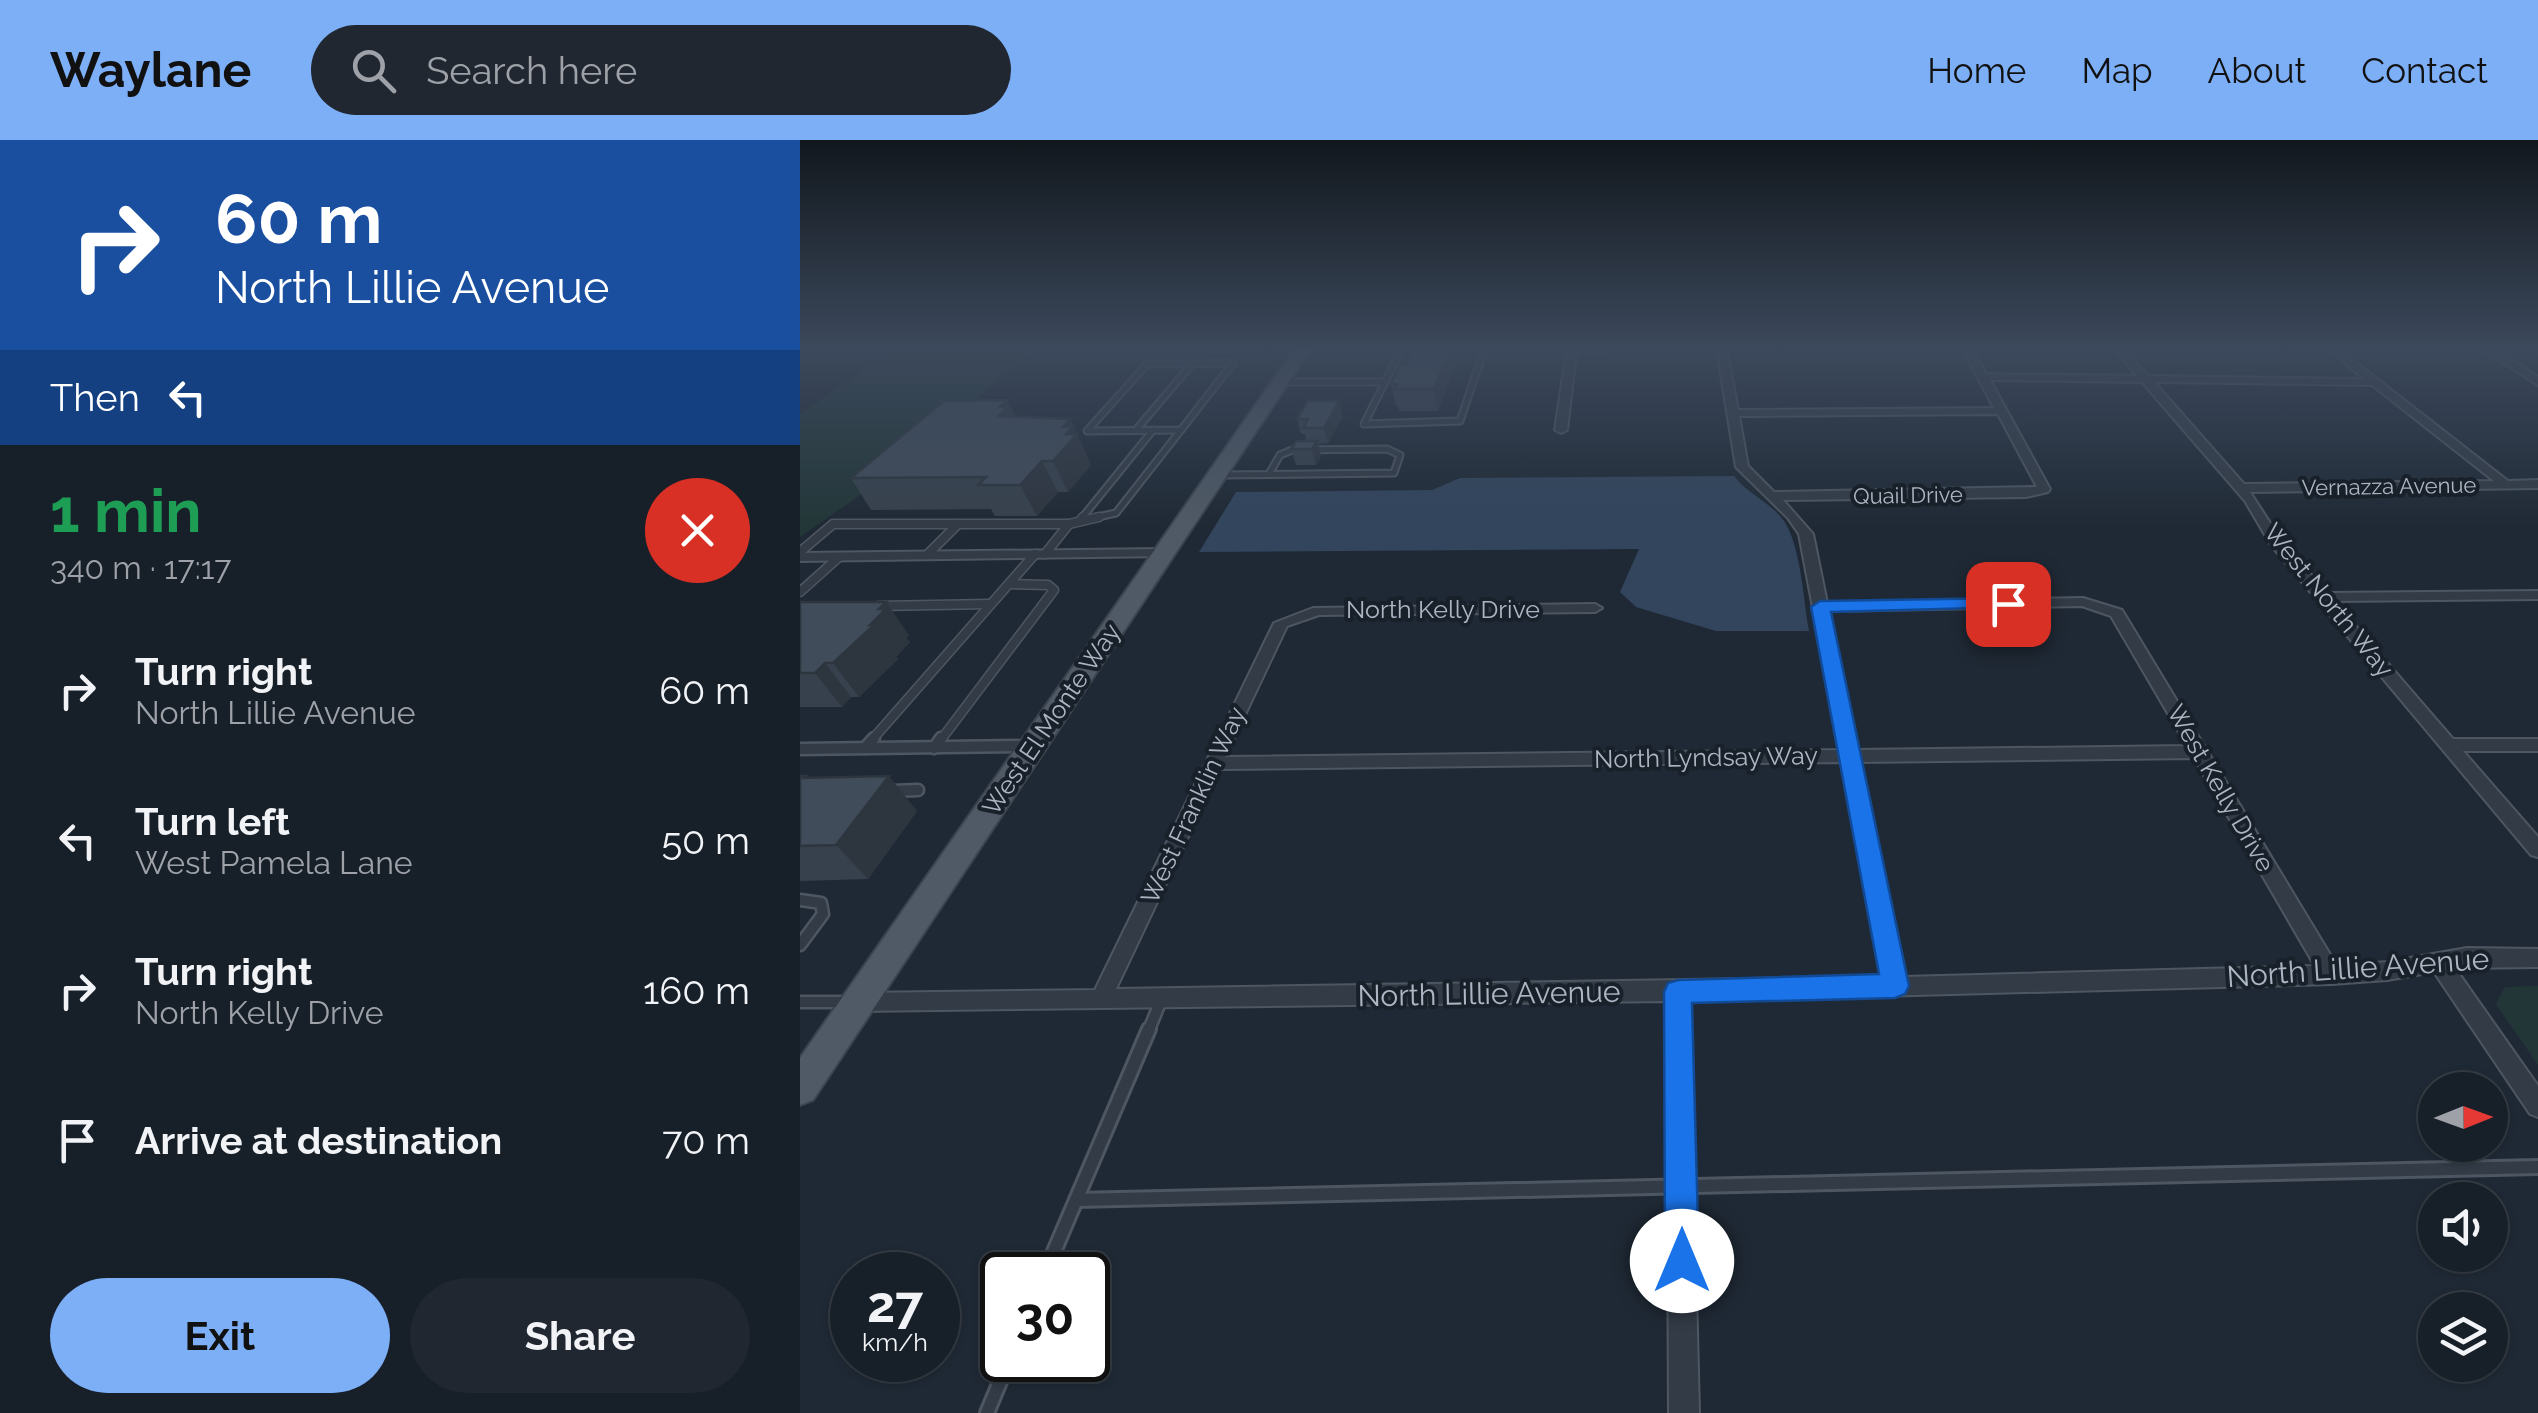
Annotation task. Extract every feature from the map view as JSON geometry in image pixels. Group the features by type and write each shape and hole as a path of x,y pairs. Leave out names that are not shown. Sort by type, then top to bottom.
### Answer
{"main road":[{"name":"West El Monte Way","path":"800,1088 1261,409"}],"street":[{"path":"1562,430 1565,409"},
{"path":"1731,409 1742,467 1788,508 1806,534 1895,986"},
{"name":"West North Way","path":"2171,409 2240,488 2276,542 2538,850"},
{"path":"2409,409 2505,484"},
{"path":"1732,414 2003,411"},
{"name":"Quail Drive","path":"1771,496 2026,494 2044,489 2003,411"},
{"name":"Vernazza Avenue","path":"2240,488 2538,484"},
{"path":"800,554 1164,554"},
{"path":"2323,597 2538,595"},
{"name":"West Kelly Drive","path":"1820,607 2082,602 2105,607 2125,621 2198,752 2332,975"},
{"name":"North Kelly Drive","path":"1291,617 1318,610 1595,608"},
{"name":"West Franklin Way","path":"1102,998 1274,632 1291,617"},
{"path":"2451,745 2538,745"},
{"name":"North Lyndsay Way","path":"1213,764 2198,752"},
{"name":"North Lillie Avenue","path":"858,1002 1678,992 2332,975 2387,972 2439,961 2538,958"},
{"path":"2439,961 2538,1106"},
{"path":"1678,992 1684,1413"}],"lane":[{"path":"1106,409 1086,431 1181,430"},
{"path":"1136,430 1153,409"},
{"path":"800,554 833,524 1070,524 1116,513 1197,409"},
{"path":"1371,409 1364,424 1452,424 1460,421 1464,409"},
{"path":"1080,522 1153,430"},
{"path":"1217,475 1394,473 1400,455 1387,449 1292,450 1280,455 1268,474"},
{"path":"865,748 990,604 1070,524"},
{"path":"927,556 957,525"},
{"path":"800,592 839,557"},
{"path":"934,748 1054,590 1048,585 1009,584"},
{"path":"864,606 990,604"},
{"path":"800,749 1031,746"},
{"path":"878,791 918,790"},
{"path":"800,900 820,903 823,914 800,945"},
{"path":"1054,1252 1162,998"},
{"path":"800,1002 858,1002"},
{"path":"1076,1200 2538,1167"},
{"path":"986,1413 999,1382"}],"green space":[{"path":"807,409 963,409 869,489 800,537 800,414"},
{"path":"2538,986 2538,1065 2496,1004 2505,987"}],"water":[{"path":"1734,476 1788,527 1797,555 1809,631 1716,631 1636,607 1620,592 1639,549 1199,552 1236,492 1432,490 1460,478"}],"building":[{"path":"934,409 1006,409 999,416 1070,419 1063,427 1073,426 1066,434 1077,434 1053,461 1042,461 1020,485 978,485 986,477 851,478"},
{"path":"1303,409 1334,409 1324,428 1303,428 1308,419 1297,419"},
{"path":"1296,441 1317,441 1312,449 1291,449"},
{"path":"800,602 886,602 879,609 886,609 833,663 825,663 815,673 800,673"},
{"path":"800,776 889,776 836,845 800,846"}],"route":[{"path":"1682,1261 1678,992 1895,986 1820,607 2008,604"}]}
